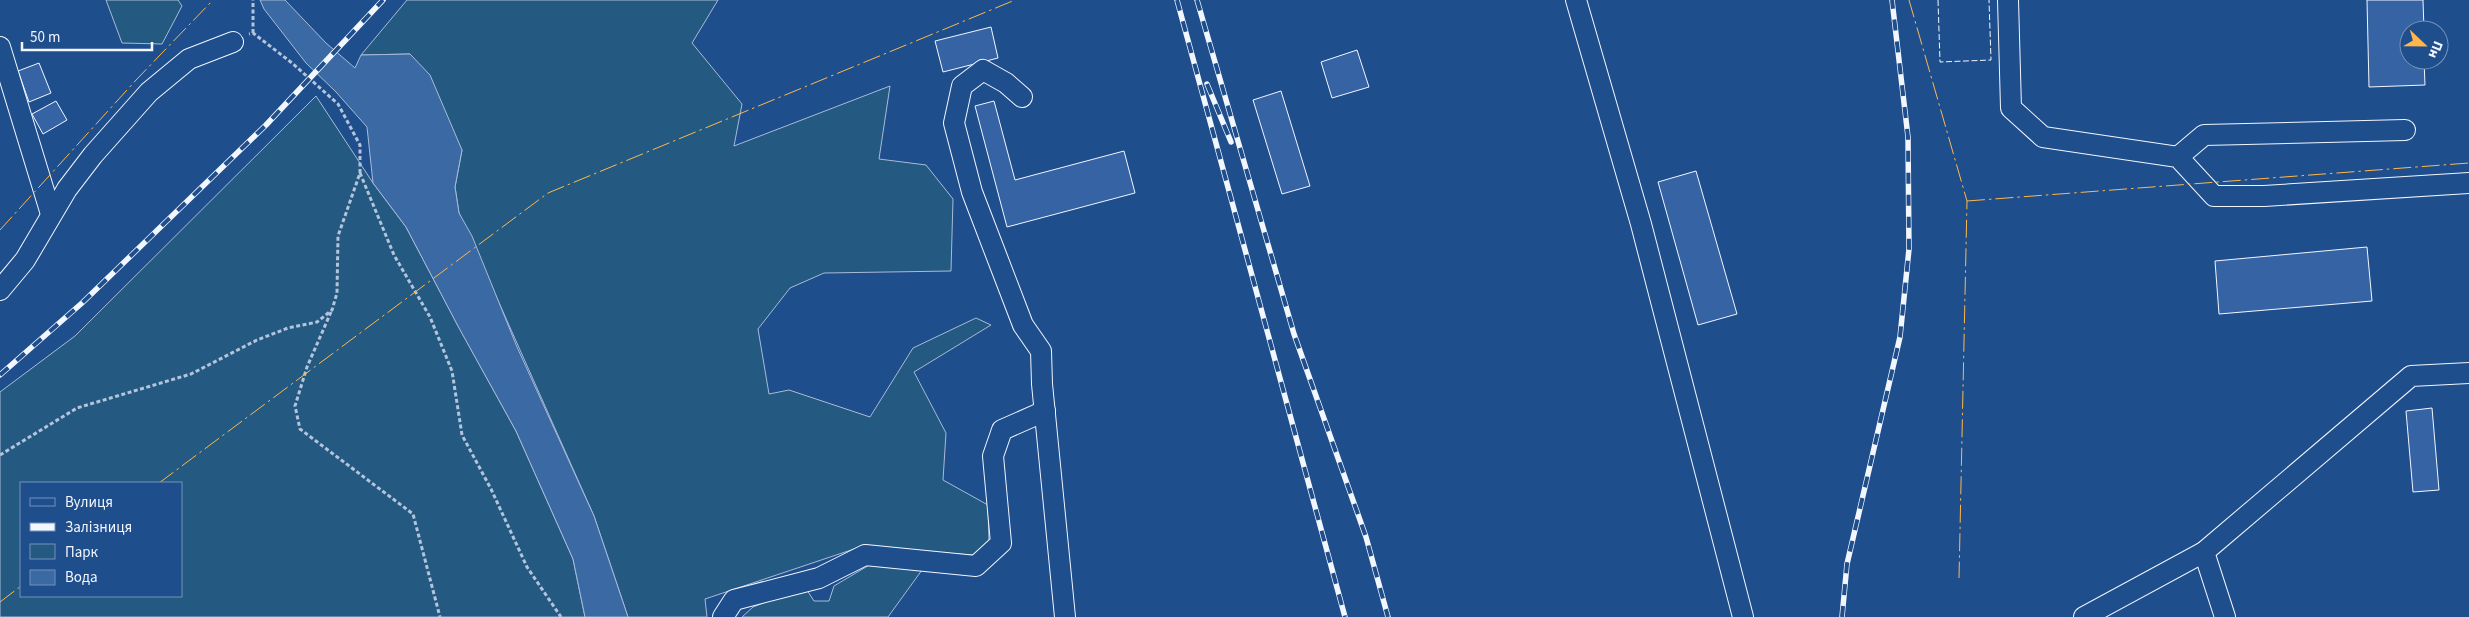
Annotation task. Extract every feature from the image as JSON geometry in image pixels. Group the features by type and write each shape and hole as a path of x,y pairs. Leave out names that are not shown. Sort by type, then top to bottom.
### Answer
{"street":[{"path":"1576,0 1641,224 1743,617"},
{"path":"2008,0 2011,108 2043,137 2178,157 2214,196 2264,196 2469,183"},
{"path":"0,290 26,260 51,214 93,155 149,92 189,59 233,42"},
{"path":"0,47 51,214"},
{"path":"1022,97 1006,83 983,70 962,86 954,123 972,192 1024,325 1041,351 1065,617"},
{"path":"2178,157 2204,135 2405,130"},
{"path":"2084,617 2204,552 2411,376 2469,373"},
{"path":"722,617 734,600 819,578 865,555 976,566 1001,543 993,456 1002,430 1045,411"},
{"path":"2204,552 2225,617"}],"path":[{"path":"252,32 253,0"},
{"path":"233,42 252,32"},
{"path":"252,32 292,62 338,104 360,145 360,173 338,236 338,293 307,367 295,406 300,429 413,514 440,617"},
{"path":"360,173 394,255 430,317 452,370 462,435 491,489 527,567 560,617"},
{"path":"0,455 78,408 191,374 257,340 288,328 317,322 332,310"}],"green space":[{"path":"106,0 178,0 182,6 162,44 122,43"},
{"path":"407,0 718,0 692,43 742,104 734,146 890,86 879,159 926,165 953,199 951,271 824,273 790,288 758,329 769,394 789,390 870,417 913,348 976,318 991,325 914,372 946,433 943,480 988,505 989,544 973,555 860,547 705,599 707,617 628,617 594,516 459,213 455,187 462,150 410,54 361,55"},
{"path":"316,96 373,183 406,227 516,431 573,559 585,617 0,617 0,392 75,336"},
{"path":"871,564 922,570 888,617 742,617 753,607 805,587 814,601 829,601 834,586"}],"water":[{"path":"260,0 285,0 326,43 355,68 361,55 410,54 430,75 462,150 455,187 459,213 472,236 517,347 594,516 628,617 585,617 573,559 516,431 406,227 373,183 367,127 336,92 306,63 264,9"}],"building":[{"path":"2367,0 2423,0 2424,20 2399,20 2399,70 2424,70 2425,85 2369,87"},
{"path":"991,27 998,58 943,72 935,41"},
{"path":"1357,50 1369,87 1332,98 1321,62"},
{"path":"39,63 51,93 29,102 18,71"},
{"path":"1281,91 1310,186 1282,194 1253,100"},
{"path":"56,101 67,120 43,134 32,114"},
{"path":"994,101 1015,180 1124,151 1135,193 1007,227 975,106"},
{"path":"1696,171 1737,314 1698,325 1658,182"},
{"path":"2367,247 2372,301 2219,314 2215,261"},
{"path":"2432,408 2439,490 2413,492 2406,411"}],"railway":[{"path":"0,375 82,303 266,125 383,0"},
{"path":"1177,0 1345,617"},
{"path":"1197,0 1294,334 1366,537 1388,617"},
{"path":"1842,617 1847,564 1900,337 1909,249 1908,137 1892,0"},
{"path":"1207,84 1231,142"}],"fence":[{"path":"1938,0 1940,62 1991,60 1989,0"}],"power":[{"path":"0,230 137,79 213,0"},
{"path":"160,482 548,193 1015,0"},
{"path":"1909,0 1967,201 1959,578"},
{"path":"1967,201 2469,163"},
{"path":"0,602 20,587"}]}
